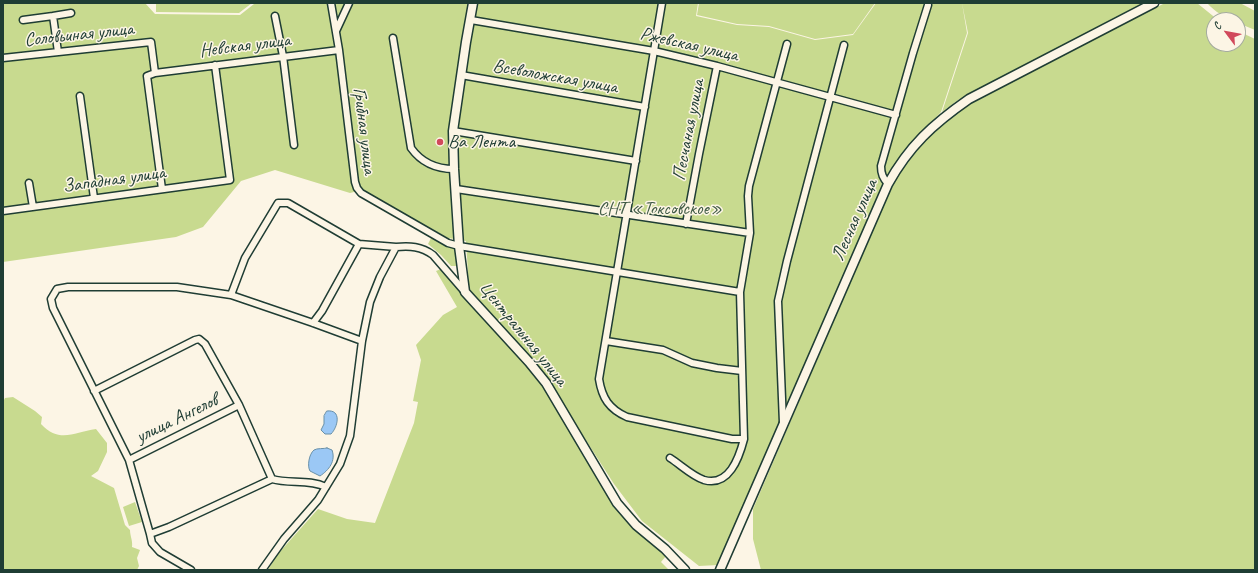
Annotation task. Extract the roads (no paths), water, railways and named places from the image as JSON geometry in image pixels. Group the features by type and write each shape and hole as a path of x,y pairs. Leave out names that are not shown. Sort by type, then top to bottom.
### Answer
{"street":[{"name":"Грибная улица","path":"331,3 339,50 357,188 361,193 448,243 460,246"},
{"path":"336,31 349,3"},
{"name":"Центральная улица","path":"474,3 453,131 454,169 465,292 529,362 546,383 617,503 636,525 665,549 685,570"},
{"path":"662,3 599,379 601,392 616,412 627,417 732,439 744,439"},
{"name":"Лесная улица","path":"720,570 888,184 898,166 911,148 946,115 969,99 1155,3"},
{"path":"888,184 881,174 881,166 928,5"},
{"path":"23,20 71,13"},
{"path":"53,16 58,52"},
{"path":"276,16 283,56 294,145"},
{"name":"Ржевская улица","path":"471,20 654,51 717,66 896,115"},
{"path":"393,38 410,148 425,162 446,169 454,169"},
{"name":"Соловьиная улица","path":"3,58 151,42 155,73"},
{"path":"670,458 703,479 712,481 720,480 728,474 735,462 744,439 740,292 750,233 748,196 749,186 786,44"},
{"path":"783,424 778,301 787,261 844,45"},
{"name":"Невская улица","path":"155,73 339,50"},
{"name":"Западная улица","path":"3,211 230,180 215,65"},
{"name":"Песчаная улица","path":"686,224 698,154 717,66"},
{"path":"155,73 147,76 162,189"},
{"name":"Всеволожская улица","path":"461,75 645,108"},
{"path":"80,96 94,198"},
{"path":"453,131 636,161"},
{"path":"29,183 33,207"},
{"path":"456,189 750,233"},
{"path":"231,295 245,258 278,203 288,203 359,244 396,247 413,246 428,251 465,292"},
{"path":"313,322 322,311 359,244"},
{"path":"460,246 740,292"},
{"path":"262,570 284,539 318,500 340,464 350,436 362,341 370,302 380,277 396,247"},
{"path":"191,570 160,552 152,542 129,460 53,308 51,299 57,289 68,287 177,287 231,295 313,322 362,341"},
{"path":"94,391 199,339 205,344 239,405 272,479"},
{"path":"606,341 663,350 692,363 742,371"},
{"name":"улица Ангелов","path":"129,460 239,405"},
{"path":"150,534 169,527 272,479 279,481 316,483 326,487"}],"water":[{"path":"327,411 332,411 337,416 337,423 331,434 325,434 321,430 324,424 324,416"},
{"path":"327,448 332,450 333,458 329,468 320,476 310,471 310,457 314,450"}],"place":[{"name":"Ва Лента","path":"440,142"}],"park label":[{"name":"СНТ «Токсовское»","path":"660,209"}]}
